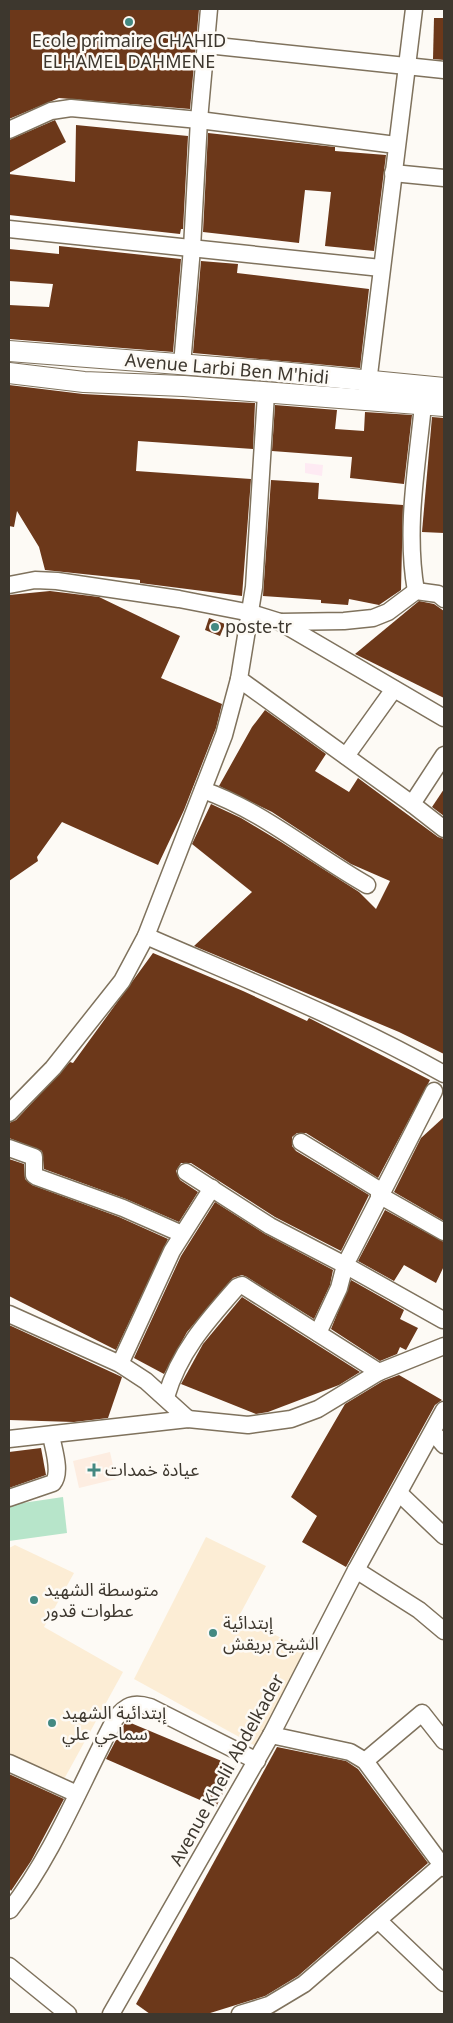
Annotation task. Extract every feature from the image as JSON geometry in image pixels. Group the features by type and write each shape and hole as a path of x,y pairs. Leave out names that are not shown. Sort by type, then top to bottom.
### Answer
{"main road":[{"name":"Avenue Larbi Ben M'hidi","path":"9,352 444,388"},
{"path":"9,373 84,382 184,386 266,394 444,406"}],"street":[{"path":"182,365 192,248 199,120 209,9"},
{"path":"365,400 414,9"},
{"path":"207,45 444,70"},
{"path":"9,130 51,111 71,108 199,120 396,145"},
{"path":"393,173 444,178"},
{"path":"9,229 381,268"},
{"path":"9,1113 53,1068 117,988 146,936 224,735 239,680 251,613 258,535 266,394"},
{"path":"416,591 410,560 411,521 423,405"},
{"path":"9,585 35,580 57,581 179,599 251,613 280,622 444,718"},
{"path":"280,622 344,621 373,618 388,612 416,591 442,593"},
{"path":"239,680 444,829"},
{"path":"346,756 394,689"},
{"path":"412,804 444,755"},
{"path":"203,790 226,799 272,823 321,858 367,885"},
{"path":"146,936 304,1003 397,1047 444,1074 439,1097 380,1193 345,1265 336,1296 318,1333"},
{"path":"301,1142 444,1232"},
{"path":"9,1148 34,1157 34,1175 37,1177 123,1208 182,1234"},
{"path":"186,1172 270,1226 444,1318 444,1338"},
{"path":"120,1364 182,1234 212,1188"},
{"path":"166,1397 174,1372 188,1346 239,1286 250,1288 379,1372"},
{"path":"9,1314 120,1364 166,1397 188,1419"},
{"path":"9,1439 188,1419 248,1425 291,1419 318,1409 379,1372 444,1346"},
{"name":"Avenue Khelil Abdelkader","path":"113,2013 271,1735 356,1570 444,1410"},
{"path":"433,1432 444,1445"},
{"path":"9,1498 53,1483 56,1479 51,1435"},
{"path":"399,1493 444,1536"},
{"path":"356,1570 419,1610 444,1631"},
{"path":"9,1910 33,1878 115,1718 128,1705 139,1704 150,1707 256,1761"},
{"path":"365,1761 422,1713 444,1741"},
{"path":"240,2014 269,2005 287,1996 379,1921 443,1865 365,1761 350,1752 271,1735"},
{"path":"9,1763 77,1794"},
{"path":"379,1921 444,1983"},
{"path":"9,1966 68,2014"}],"shaded area":[{"path":"305,463 323,465 322,476 305,473"},
{"name":"عيادة خمدات","path":"110,1452 116,1479 79,1488 73,1461"},
{"name":"إبتدائية الشيخ بريقش","path":"206,1537 266,1566 238,1618 312,1652 259,1748 134,1679"},
{"name":"إبتدائية الشهيد سماحي علي","path":"15,1545 74,1573 44,1627 123,1672 63,1781 9,1755 9,1548"}],"green space":[{"path":"63,1497 67,1533 9,1541 9,1505"}],"building":[{"path":"9,9 199,9 190,109 59,98 9,119"},
{"path":"434,18 444,18 444,60 433,59"},
{"path":"55,120 66,142 9,173 9,140"},
{"path":"76,125 188,136 183,229 181,229 180,234 9,215 9,174 75,182"},
{"path":"208,133 335,147 335,151 386,155 374,251 325,246 331,192 305,190 299,243 203,232"},
{"path":"59,246 181,259 173,352 9,339 9,305 49,307 53,284 9,281 9,249 59,254"},
{"path":"201,261 238,264 237,273 369,289 360,368 193,353"},
{"path":"9,385 83,394 255,403 253,449 138,441 136,471 251,479 242,596 140,583 140,580 45,570 39,547 17,511 14,527 9,526"},
{"path":"275,405 337,410 335,429 364,431 365,412 412,415 404,484 350,478 352,457 272,451"},
{"path":"432,417 444,418 444,533 422,532"},
{"path":"271,480 319,483 318,499 403,505 401,590 379,605 349,599 348,605 321,603 321,600 263,596"},
{"path":"50,591 99,597 180,636 161,678 222,704 216,728 184,810 158,865 62,822 37,857 38,861 9,881 9,595"},
{"path":"419,601 434,604 444,611 444,698 355,654"},
{"name":"poste-tr","path":"209,618 225,624 220,636 205,630"},
{"path":"265,710 326,754 315,771 349,792 358,778 438,837 444,839 444,1054 399,1032 194,946 252,892 192,844 211,804 241,818 281,842 359,892 376,909 390,881 351,864 272,812 219,786 252,727"},
{"path":"444,789 444,816 432,807"},
{"path":"153,953 243,991 307,1021 309,1018 430,1080 378,1178 306,1133 297,1133 292,1137 292,1146 296,1151 369,1195 341,1251 275,1217 191,1163 181,1163 176,1171 180,1180 198,1192 179,1222 126,1199 44,1169 42,1151 9,1138 9,1123 16,1120 70,1062 73,1063"},
{"path":"444,1117 444,1221 394,1192 421,1138"},
{"path":"9,1159 24,1164 25,1179 32,1185 119,1217 168,1239 116,1350 9,1296"},
{"path":"215,1202 265,1234 333,1270 330,1285 314,1319 247,1277 242,1275 233,1278 187,1332 164,1374 134,1358 181,1256"},
{"path":"385,1210 444,1242 444,1266 436,1283 404,1265 394,1281 358,1261"},
{"path":"351,1280 404,1310 400,1319 418,1328 406,1350 400,1347 397,1354 380,1361 331,1329"},
{"path":"242,1297 360,1372 339,1385 268,1412 256,1414 181,1384 203,1344"},
{"path":"9,1325 122,1377 108,1418 74,1422 9,1420"},
{"path":"399,1375 442,1400 435,1405 346,1567 302,1542 317,1516 291,1497 345,1404 383,1381"},
{"path":"41,1448 46,1475 9,1488 9,1452"},
{"path":"126,1721 236,1767 216,1807 106,1759"},
{"path":"277,1747 346,1761 358,1769 428,1863 298,1976 265,1996 207,2014 150,2014 136,2004"},
{"path":"9,1774 64,1799 31,1861 11,1891 9,1888"}],"place":[{"name":"Ecole primaire CHAHID ELHAMEL DAHMENE","path":"129,22"},
{"name":"poste-tr","path":"215,627"},
{"name":"عيادة خمدات","path":"94,1470"},
{"name":"متوسطة الشهيد عطوات قدور","path":"34,1600"},
{"name":"إبتدائية الشيخ بريقش","path":"213,1633"},
{"name":"إبتدائية الشهيد سماحي علي","path":"52,1723"}]}
